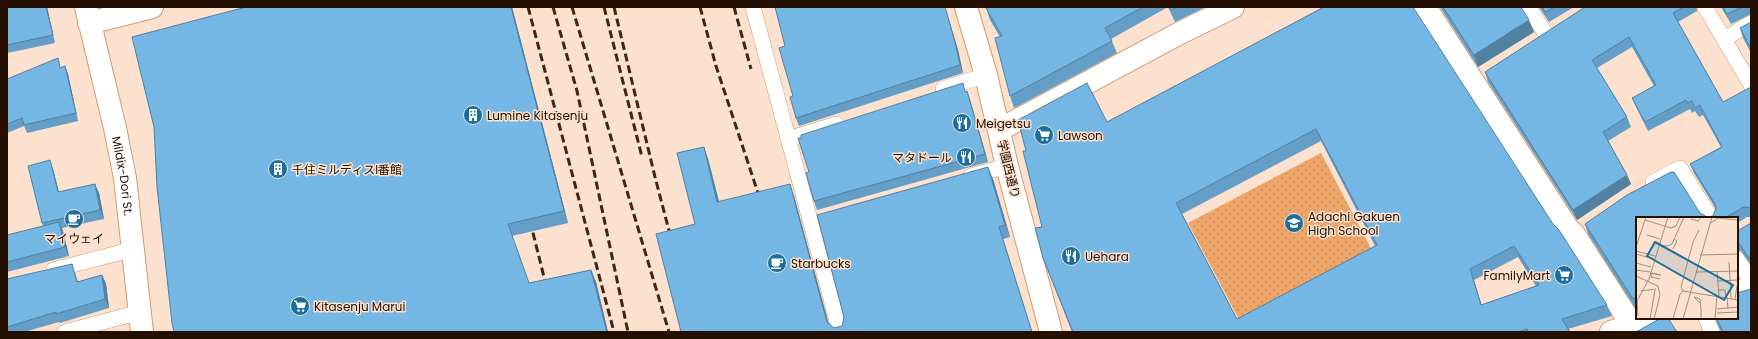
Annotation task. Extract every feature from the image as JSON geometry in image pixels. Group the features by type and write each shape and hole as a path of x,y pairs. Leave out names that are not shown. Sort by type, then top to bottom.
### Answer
{"street":[{"name":"Mildix-Dori St.","path":"141,322 125,178 117,135 88,15 152,7"},
{"name":"学園西通り","path":"966,7 986,75 1007,166 1052,332"},
{"path":"999,130 1180,33 1233,7"},
{"path":"1425,7 1479,77 1568,229 1580,228 1632,325"},
{"path":"1738,292 1751,287"},
{"path":"1611,332 1651,319"}],"lane":[{"path":"753,7 840,332"},
{"path":"1528,7 1552,30 1534,43"},
{"path":"1705,7 1751,85"},
{"path":"1724,39 1751,23"},
{"path":"926,95 986,75"},
{"path":"788,139 854,118"},
{"path":"954,181 1007,166"},
{"path":"1640,190 1680,168 1710,217"},
{"path":"810,221 826,217"},
{"path":"37,274 134,249"},
{"path":"1738,261 1751,281"},
{"path":"1706,319 1712,332"},
{"path":"66,332 141,322"}],"shaded area":[{"path":"1321,153 1376,258 1243,327 1188,223"}],"building":[{"path":"7,7 46,7 53,35 7,45"},
{"path":"246,7 511,7 564,211 508,224 529,283 591,270 607,332 174,332 157,187 154,127 132,37"},
{"path":"775,7 945,7 960,65 796,118 790,97 793,96 779,48 785,46"},
{"path":"1143,7 1105,28 1112,41 1010,96 995,38 1002,36 986,8"},
{"path":"1169,7 1177,7 1171,10"},
{"name":"Adachi Gakuen High School","path":"1324,7 1413,7 1607,305 1562,319 1570,332 1528,332 1527,329 1518,332 1073,332 1043,258 1035,228 1042,227 1023,151 1026,151 1018,120 1087,83 1107,122","holes":["1316,129 1377,245 1237,319 1176,203","1514,246 1539,285 1481,305 1470,269"]},
{"path":"1443,7 1521,7 1529,20 1474,55"},
{"path":"1542,7 1554,7 1545,12"},
{"path":"1585,7 1683,7 1673,13 1723,102 1751,87 1751,208 1744,207 1726,217 1707,217 1713,216 1716,208 1715,204 1690,164 1722,147 1700,105 1695,108 1692,101 1688,103 1686,100 1645,122 1632,98 1656,85 1629,37 1592,60 1627,117 1603,132 1627,175 1573,210 1485,72"},
{"path":"1723,7 1742,7 1727,14"},
{"path":"1751,22 1751,49 1740,28"},
{"path":"58,58 60,68 65,66 76,113 24,125 22,118 7,124 7,79"},
{"path":"963,83 965,92 967,91 985,154 814,201 806,173 809,172 798,138 801,138 801,135"},
{"path":"704,147 717,202 790,184 827,322 834,328 842,326 844,317 817,215 988,167 1005,225 999,227 1032,332 681,332 656,234 695,224 677,153"},
{"path":"50,160 58,192 95,184 100,210 42,223 28,166"},
{"path":"1671,172 1674,172 1700,213 1707,217 1636,217 1636,298 1633,299 1585,224 1627,195"},
{"path":"59,222 65,247 7,262 7,235"},
{"path":"1751,223 1751,261 1738,242 1738,230"},
{"path":"72,264 77,282 102,275 105,299 7,327 7,279"},
{"path":"1751,289 1751,332 1723,332 1716,319 1738,319 1738,293"},
{"path":"1659,319 1669,319 1677,332 1636,332"}],"railway":[{"path":"528,7 614,332"},
{"path":"553,7 577,91 628,332"},
{"path":"572,7 669,332"},
{"path":"604,7 642,157"},
{"path":"614,7 672,242"},
{"path":"700,7 716,66 761,202"},
{"path":"734,7 751,69"},
{"path":"530,221 547,289"}],"place":[{"name":"Lumine Kitasenju","path":"473,115"},
{"name":"Meigetsu","path":"962,123"},
{"name":"Lawson","path":"1044,135"},
{"name":"マタドール","path":"966,157"},
{"name":"千住ミルディスI番館","path":"278,169"},
{"name":"マイウェイ","path":"74,219"},
{"name":"Adachi Gakuen High School","path":"1294,223"},
{"name":"Uehara","path":"1071,256"},
{"name":"Starbucks","path":"777,263"},
{"name":"FamilyMart","path":"1564,275"},
{"name":"Kitasenju Marui","path":"300,306"}]}
